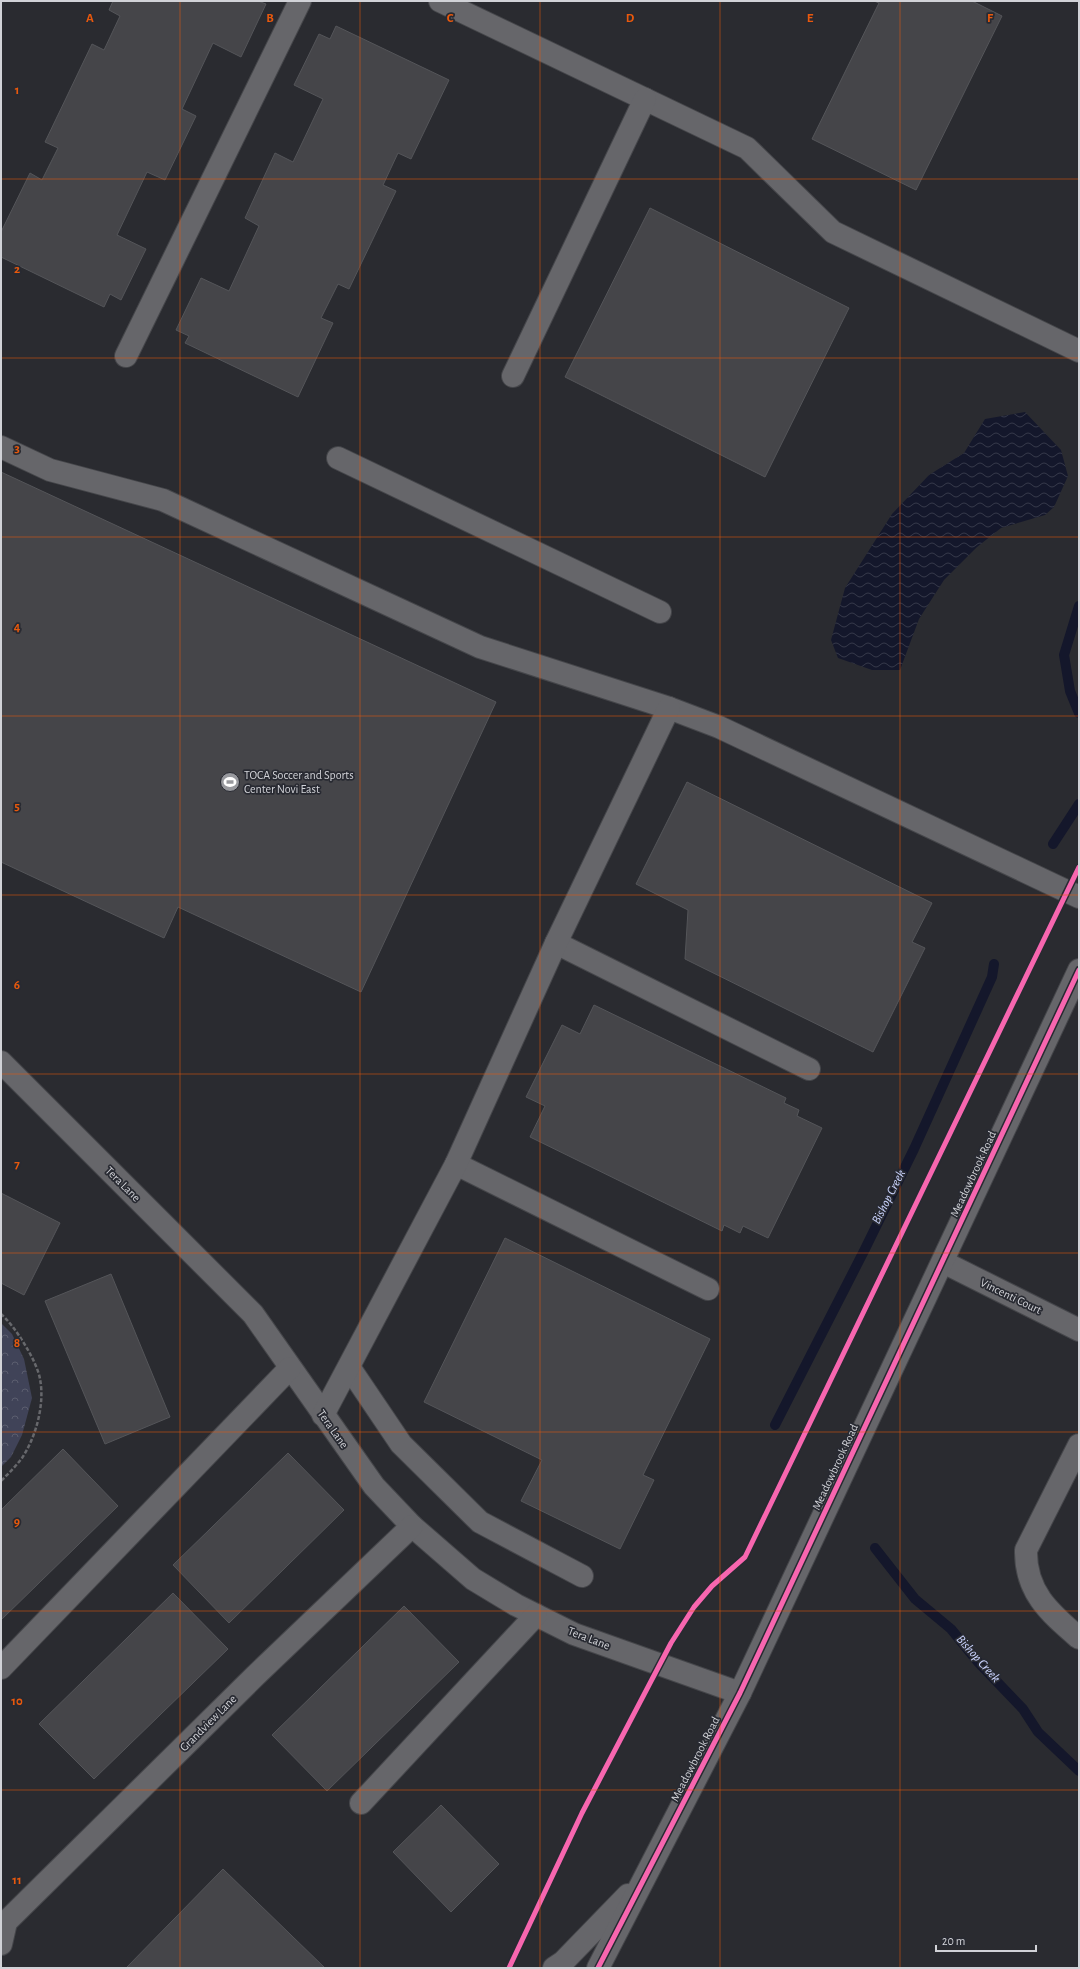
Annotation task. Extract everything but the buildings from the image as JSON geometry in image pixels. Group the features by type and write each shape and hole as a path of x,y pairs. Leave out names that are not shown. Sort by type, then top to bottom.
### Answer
{"street":[{"path":"126,356 300,1"},
{"path":"440,1 747,148 833,232 1079,351"},
{"path":"513,376 645,99"},
{"path":"1,447 50,470 162,500 480,647 669,708 719,727 1079,897"},
{"path":"338,458 660,612"},
{"path":"323,1415 456,1164 556,942 669,708"},
{"path":"556,942 809,1069"},
{"name":"Meadowbrook Road","path":"598,1968 740,1693 1079,970"},
{"name":"Tera Lane","path":"1,1062 253,1314 374,1486 412,1526 473,1579 536,1615 574,1634 740,1693"},
{"path":"456,1164 708,1289"},
{"name":"Vincenti Court","path":"942,1262 1079,1330"},
{"path":"348,1367 401,1444 480,1522 582,1576"},
{"path":"1,1668 290,1368"},
{"path":"1079,1445 1026,1550 1026,1566 1030,1582 1039,1599 1053,1615 1079,1638"},
{"name":"Grandview Lane","path":"1,1944 4,1922 250,1681 412,1526"},
{"path":"361,1802 536,1615"},
{"path":"554,1968 563,1962 644,1879"}],"path":[{"path":"1,1314 10,1322 28,1350 40,1379 41,1405 36,1429 22,1458 1,1481"}],"green space":[{"path":"1,1323 12,1334 24,1359 32,1398 22,1435 11,1457 1,1467"}],"water":[{"path":"1025,412 1061,450 1068,476 1054,507 1045,515 1001,528 977,547 944,580 919,619 900,670 872,670 838,658 831,640 845,588 892,514 929,475 964,453 985,419"}],"waterway":[{"name":"Bishop Creek","path":"1079,606 1064,655 1070,691 1079,713"},
{"name":"Bishop Creek","path":"1053,844 1079,804"},
{"name":"Bishop Creek","path":"775,1425 865,1249 914,1149 992,977 994,964"},
{"name":"Bishop Creek","path":"875,1548 915,1599 951,1629 978,1662 1023,1709 1038,1732 1079,1771"}],"cycle path":[{"path":"509,1968 582,1813 671,1643 694,1607 712,1586 745,1557 1079,867"},
{"path":"598,1968 740,1693 1079,970"}],"place":[{"name":"TOCA Soccer and Sports Center Novi East","path":"230,782"}]}
